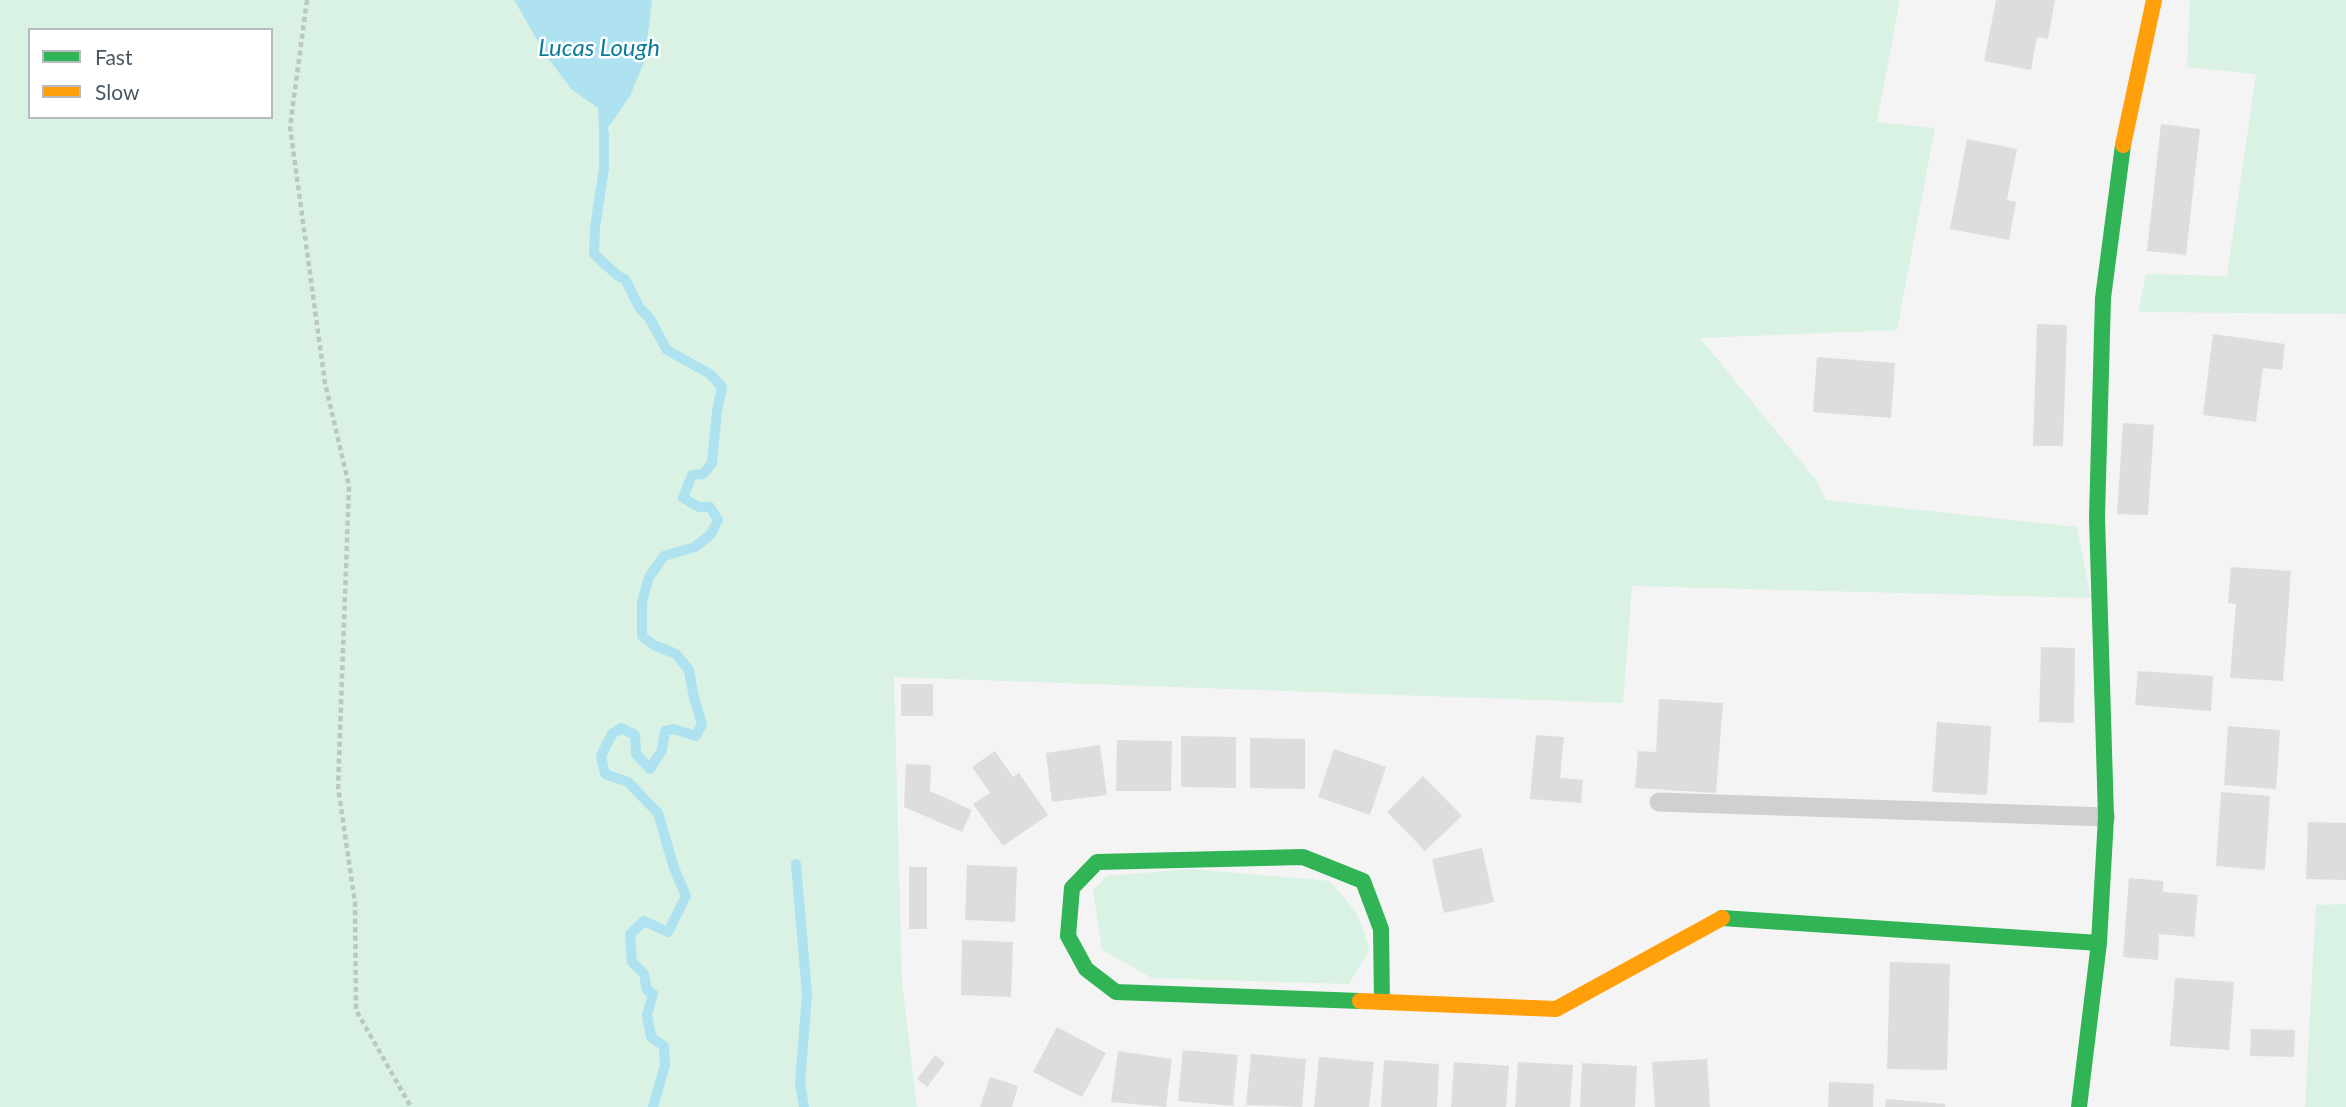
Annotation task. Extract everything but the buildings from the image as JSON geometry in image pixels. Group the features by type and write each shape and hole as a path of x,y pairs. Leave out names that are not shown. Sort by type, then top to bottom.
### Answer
{"street":[{"path":"2079,1107 2099,943 2106,817 2096,517 2103,298 2123,144 2154,0"},
{"path":"1381,1002 1381,929 1363,881 1303,857 1097,862 1072,888 1068,936 1086,969 1116,992 1556,1009 1718,918 2099,943"}],"lane":[{"path":"1659,802 2106,817"}],"path":[{"path":"307,0 290,127 325,383 349,486 338,787 355,903 356,1010 411,1107"}],"green space":[{"path":"0,0 514,0 545,54 571,89 598,108 599,132 603,144 608,128 645,60 652,0 1900,0 1877,122 1935,128 1897,330 1700,338 1816,480 1826,500 2077,527 2091,598 1632,586 1623,703 894,677 902,982 917,1107 0,1107"},
{"path":"2190,0 2346,0 2346,314 2138,312 2146,274 2227,276 2256,74 2187,67"},
{"path":"1191,869 1330,881 1356,912 1370,949 1349,984 1152,978 1102,950 1093,890 1107,876"},
{"path":"2346,904 2346,1107 2305,1107 2316,905"}],"water":[{"name":"Lucas Lough","path":"514,0 652,0 645,60 630,96 608,128 603,146 599,132 598,108 571,89 545,54"}],"waterway":[{"path":"604,133 604,169 595,227 594,254 625,279 639,307 650,319 667,350 710,374 722,387 712,463 703,474 692,475 683,498 699,507 710,507 718,520 711,534 695,547 664,556 649,577 642,602 642,636 654,645 676,654 689,670 702,724 696,736 674,729 665,731 662,750 650,769 636,754 635,735 621,728 612,734 601,756 605,774 628,782 658,813 674,868 686,896 668,932 644,921 630,934 632,962 644,974 647,990 653,994 647,1015 651,1037 664,1046 665,1065 653,1107"},
{"path":"796,864 807,995 800,1083 804,1107"}],"traffic: fast":[{"path":"2079,1107 2099,943 2106,817 2097,517 2103,298 2123,145"},
{"path":"1360,1001 1116,992 1086,969 1068,936 1072,888 1097,862 1303,857 1363,881 1381,929 1382,1002"},
{"path":"1722,918 2099,943"}],"traffic: slow":[{"path":"2123,145 2154,0"},
{"path":"1360,1001 1556,1009 1722,918"}]}
